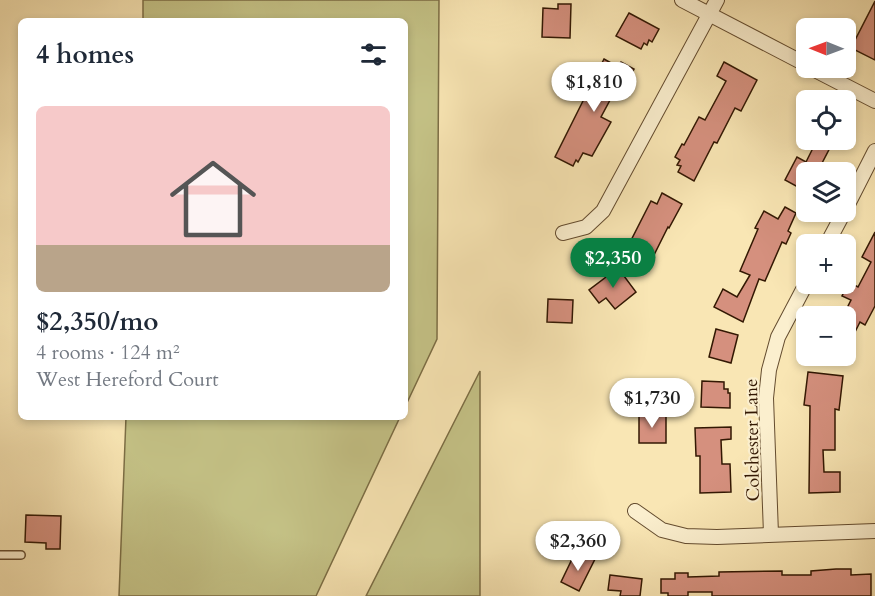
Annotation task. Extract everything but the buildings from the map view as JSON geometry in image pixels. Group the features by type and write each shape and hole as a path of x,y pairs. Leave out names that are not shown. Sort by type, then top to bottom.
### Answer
{"street":[{"path":"682,0 796,59"},
{"path":"563,233 586,227 603,211 717,0"},
{"path":"830,78 875,101"},
{"path":"856,188 875,151"},
{"name":"Colchester Lane","path":"771,534 766,398 769,370 778,337 801,294"},
{"path":"635,511 662,530 686,536 717,537 875,531"}],"lane":[{"path":"0,555 21,555"}],"shaded area":[{"path":"143,0 439,0 437,339 408,401 408,18 143,18"},
{"path":"480,371 480,596 366,596"},
{"path":"126,420 399,420 316,596 119,596"}]}
